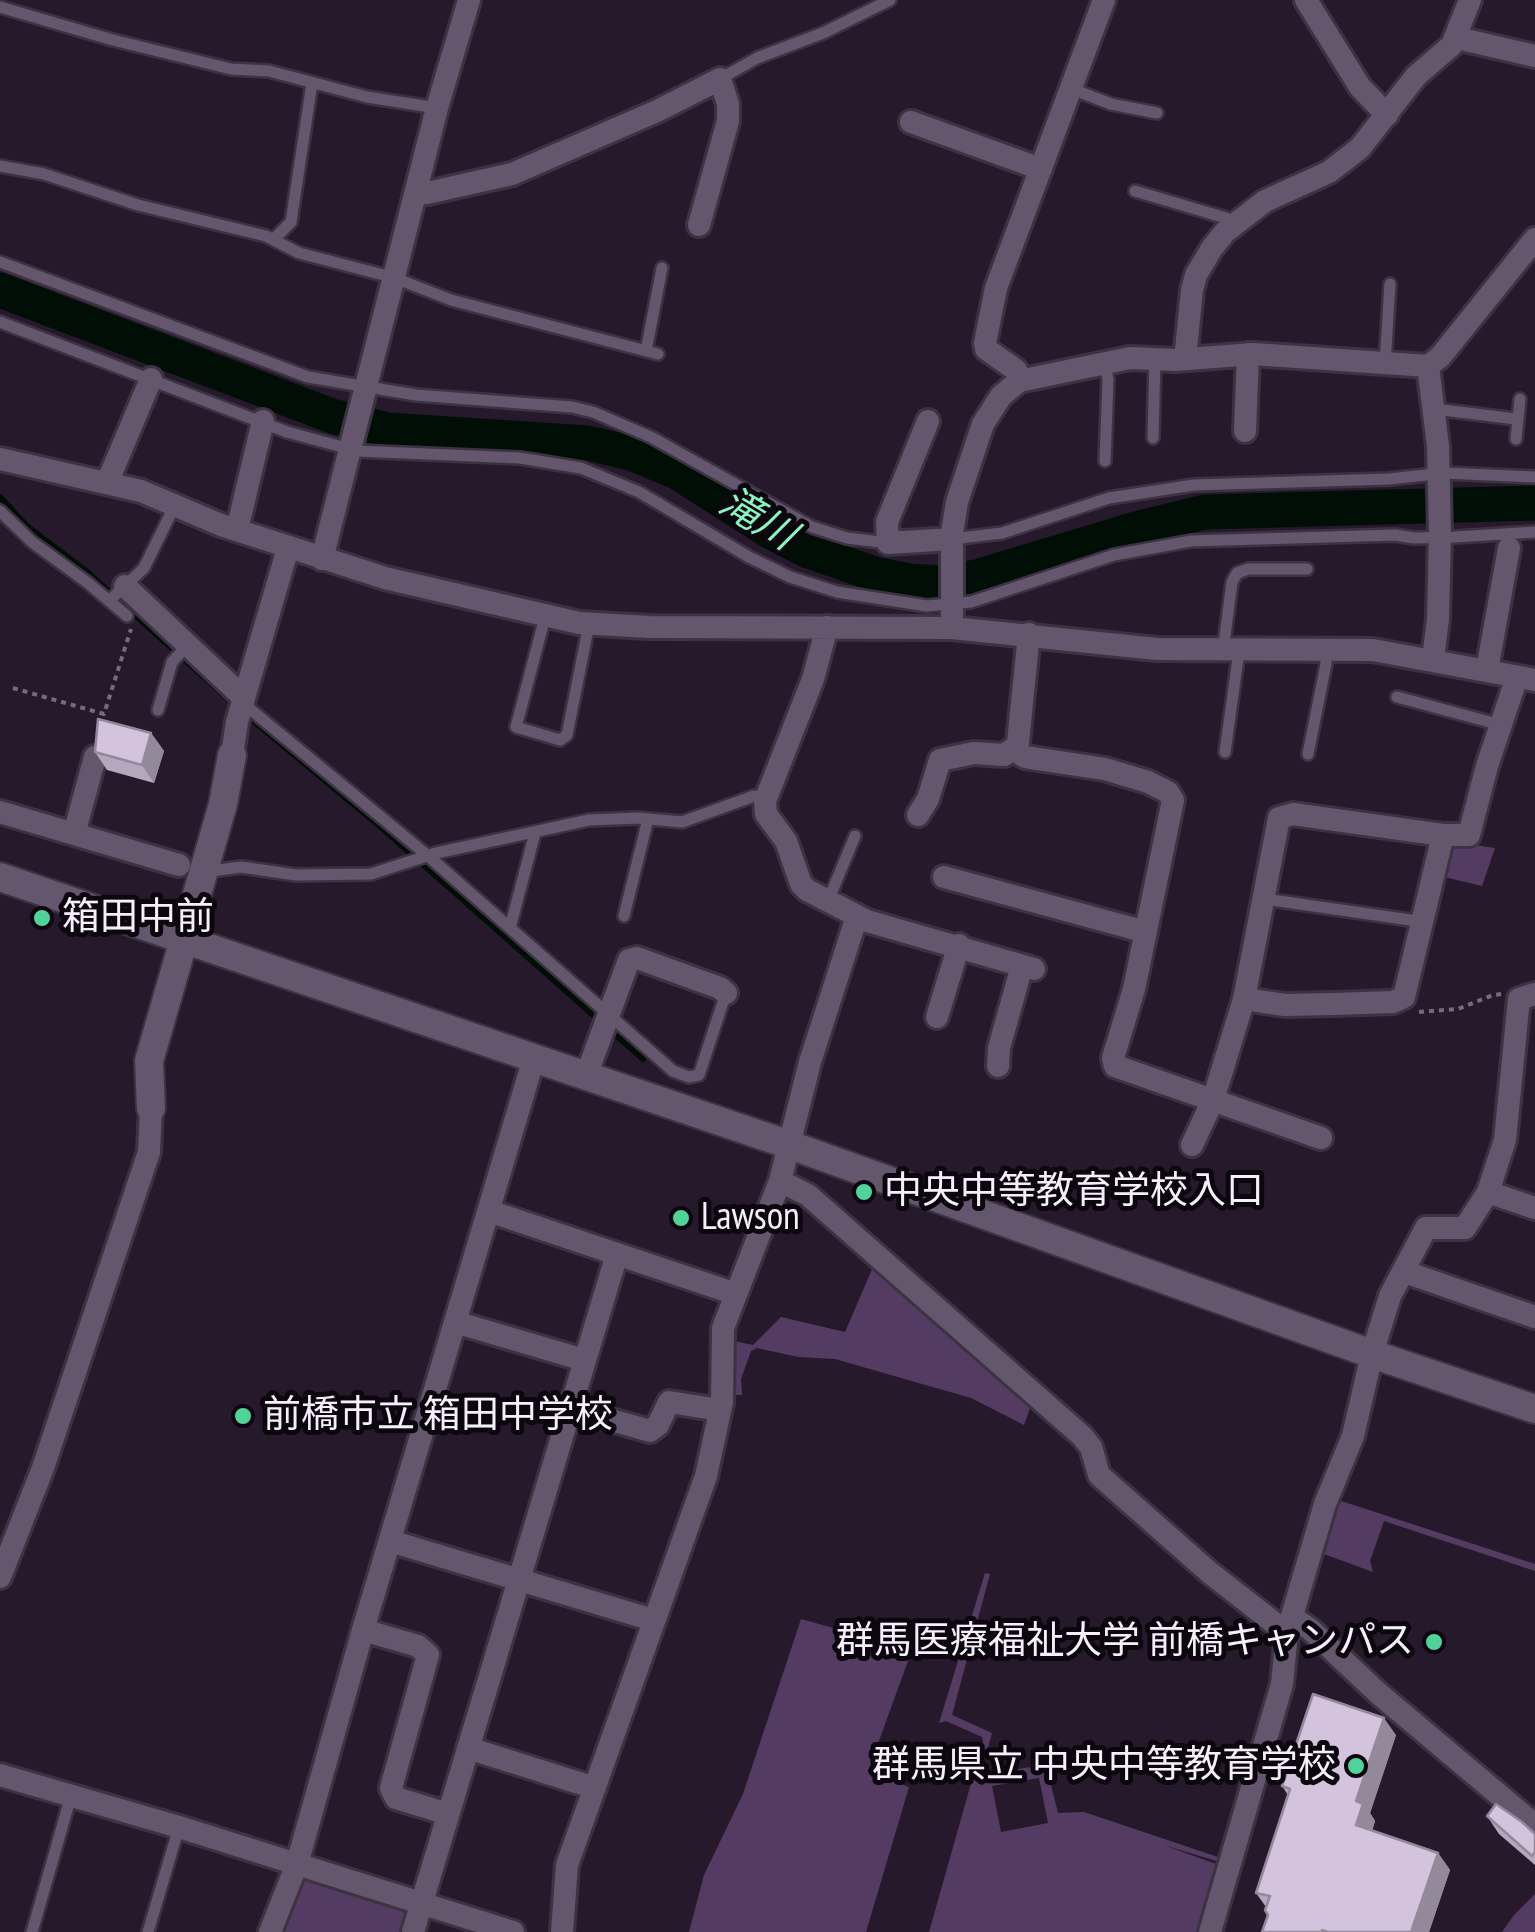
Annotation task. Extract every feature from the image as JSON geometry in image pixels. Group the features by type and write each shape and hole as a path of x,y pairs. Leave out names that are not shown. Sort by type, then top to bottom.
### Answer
{"street":[{"path":"322,558 437,108 469,0"},
{"path":"1019,380 1016,370 986,349 985,338 999,276 1104,0"},
{"path":"1306,0 1360,87 1386,115"},
{"path":"1185,359 1196,275 1212,248 1234,225 1277,193 1340,165 1372,134 1416,76 1457,38 1470,0"},
{"path":"1457,38 1535,56"},
{"path":"416,192 427,193 512,174 720,79 728,104 728,121 698,225"},
{"path":"910,122 1041,169"},
{"path":"952,610 953,520 980,432 1001,396 1019,380 1130,358 1248,354 1428,366 1440,357 1535,239"},
{"path":"1245,431 1248,354"},
{"path":"1428,366 1440,535 1433,660"},
{"path":"107,483 151,379"},
{"path":"928,420 887,522 888,543 952,543"},
{"path":"236,530 263,421"},
{"path":"0,460 107,483 288,548 442,594 589,624 827,627 952,610 1029,634 1122,646 1231,651 1372,650 1526,678 1501,725 1471,832 1464,837 1279,818 1244,999 1213,1100 1192,1145"},
{"path":"0,1577 43,1468 152,1138 149,1061 184,938 191,869 223,804 244,698 288,548"},
{"path":"1487,670 1508,548"},
{"path":"116,594 181,652 244,698"},
{"path":"827,627 813,678 766,797 766,814 786,841 801,884 828,900 857,916 1028,967 999,1048 998,1066"},
{"path":"918,815 928,799 940,760 974,753 1004,755 1016,747 1029,634"},
{"path":"1016,747 1025,756 1104,769 1156,785 1171,795 1174,805 1114,1062 1119,1068 1322,1138"},
{"path":"74,834 95,757"},
{"path":"0,812 191,869"},
{"path":"1244,999 1285,1005 1399,1000 1407,992 1443,835"},
{"path":"944,877 1146,932"},
{"path":"0,878 790,1145 1535,1409"},
{"path":"562,1932 567,1865 706,1476 720,1410 722,1336 780,1181 810,1062 857,916"},
{"path":"937,1017 959,946"},
{"path":"586,1076 632,958 726,993"},
{"path":"1210,1932 1282,1684 1290,1626 1326,1504 1352,1436 1390,1296 1426,1228 1465,1228 1488,1192 1505,1140 1519,999 1535,994"},
{"path":"270,1932 296,1864 534,1058"},
{"path":"1510,1093 1535,1092"},
{"path":"780,1181 808,1195 1082,1436 1091,1447 1099,1476 1209,1572 1290,1626 1310,1630 1535,1826"},
{"path":"1488,1192 1535,1208"},
{"path":"488,1211 736,1294"},
{"path":"413,1932 616,1254"},
{"path":"1404,1272 1535,1316"},
{"path":"455,1322 584,1360"},
{"path":"569,1408 650,1431 658,1425 669,1402 720,1410"},
{"path":"390,1541 654,1620"},
{"path":"363,1630 418,1646 428,1655 391,1788 396,1798 448,1814"},
{"path":"468,1748 595,1788"},
{"path":"0,1774 513,1932"}],"lane":[{"path":"720,79 757,58 823,33 890,0"},
{"path":"0,7 231,69 268,72 379,100 437,108"},
{"path":"274,239 291,222 312,84"},
{"path":"1072,90 1111,104 1157,113"},
{"path":"0,166 44,174 138,206 274,239 299,252 395,278 451,300 652,352 662,268"},
{"path":"1135,191 1226,218 1234,225"},
{"path":"0,262 308,378 416,396 572,407 593,412 634,428 812,527 848,538 888,543"},
{"path":"1385,364 1390,284"},
{"path":"0,322 288,432 351,446 561,463 639,492 790,578 858,596 952,610 1114,555 1191,541 1535,532"},
{"path":"1153,438 1156,359"},
{"path":"1104,363 1108,380 1105,461"},
{"path":"1516,439 1520,399"},
{"path":"1434,409 1516,419"},
{"path":"952,543 1002,533 1109,498 1166,488 1438,476 1535,477"},
{"path":"116,594 144,568 175,505"},
{"path":"0,511 32,542 116,594 127,616"},
{"path":"1224,752 1232,582 1237,573 1248,569 1307,569"},
{"path":"545,617 516,727 560,740 567,736 589,624"},
{"path":"1308,754 1326,664 1325,650"},
{"path":"158,710 181,652"},
{"path":"244,698 264,722 421,858 510,928 666,1066 696,1078 726,993"},
{"path":"1397,698 1501,725"},
{"path":"191,869 241,866 296,875 361,875 589,820 682,822 754,796 766,797"},
{"path":"624,916 648,819"},
{"path":"510,928 534,833"},
{"path":"828,900 854,836"},
{"path":"1265,899 1425,922"},
{"path":"32,1932 72,1796"},
{"path":"148,1932 179,1827"}],"path":[{"path":"13,688 104,714 132,627 127,616"}],"shaded area":[{"path":"1460,843 1495,848 1482,886 1444,877 1450,849"},
{"path":"873,1267 1030,1408 1024,1425 971,1398 835,1359 798,1357 757,1348 751,1351 741,1379 742,1395 735,1395 733,1341 753,1345 781,1317 845,1332"},
{"path":"1335,1499 1535,1564 1535,1571 1384,1521 1370,1561 1373,1572 1324,1554 1317,1557"},
{"path":"985,1573 990,1574 952,1715 992,1733 981,1774 1046,1765 1058,1813 1084,1812 1224,1859 1223,1863 1163,1845 1222,1866 1203,1932 929,1932 983,1741 982,1737 946,1721 939,1723","holes":["1039,1778 1048,1823 1001,1832 992,1786"]},
{"path":"801,1619 912,1650 868,1771 909,1787 866,1932 689,1932 704,1875 743,1794"},
{"path":"303,1879 402,1909 407,1920 403,1932 278,1932"},
{"path":"1535,1894 1535,1932 1502,1932 1514,1915"}],"building":[{"path":"98,719 151,733 142,765 95,752"},
{"path":"1313,1694 1384,1718 1356,1801 1363,1804 1356,1825 1438,1853 1411,1932 1262,1932 1270,1896 1256,1893 1290,1789 1282,1786"},
{"path":"1496,1804 1535,1834 1532,1856 1487,1816"}],"waterway":[{"name":"滝川","path":"0,290 332,416 388,430 588,443 634,454 677,472 808,551 878,575 910,581 941,583 976,577 1205,512 1535,503"},
{"path":"0,497 28,527 86,571 234,704"},
{"path":"244,713 383,829 601,1022"},
{"path":"610,1030 643,1059"}],"place":[{"name":"箱田中前","path":"42,918"},
{"name":"中央中等教育学校入口","path":"864,1192"},
{"name":"Lawson","path":"681,1218"},
{"name":"前橋市立 箱田中学校","path":"243,1416"},
{"name":"群馬医療福祉大学 前橋キャンパス","path":"1434,1642"},
{"name":"群馬県立 中央中等教育学校","path":"1356,1766"}]}
